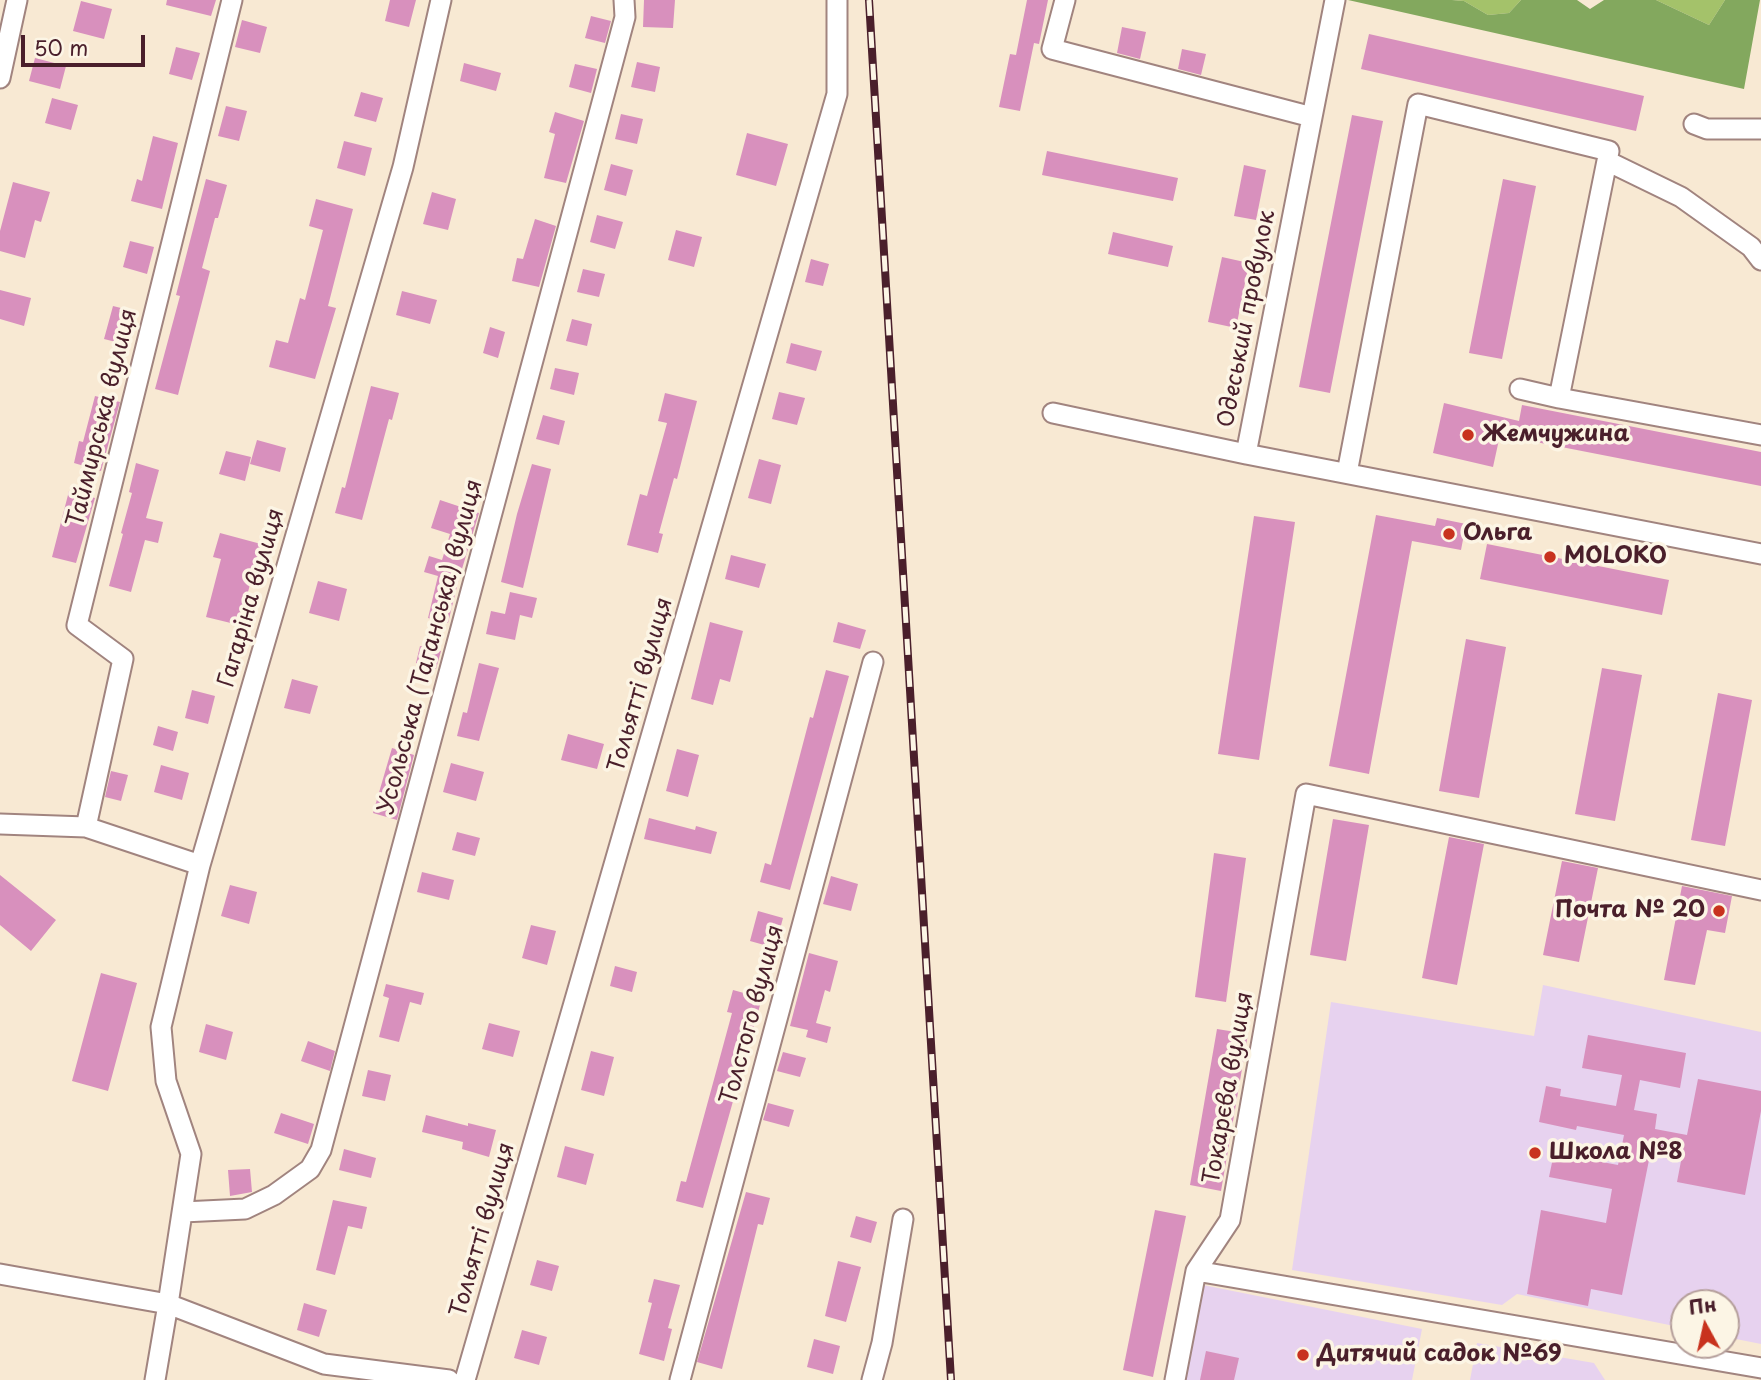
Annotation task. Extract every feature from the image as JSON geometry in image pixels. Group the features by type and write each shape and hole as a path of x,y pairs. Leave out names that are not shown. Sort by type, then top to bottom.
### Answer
{"street":[{"path":"0,78 17,0"},
{"name":"Таймирська вулиця","path":"86,827 123,659 76,625 232,0"},
{"name":"Гагаріна вулиця","path":"155,1380 191,1154 166,1081 161,1027 200,865 403,167 441,0"},
{"name":"Усольська (Таганська) вулиця","path":"183,1212 245,1209 274,1195 310,1169 321,1150 625,17 624,0"},
{"name":"Тольятті вулиця","path":"465,1380 837,94 837,0"},
{"path":"1065,0 1052,49 1312,117"},
{"name":"Одеський провулок","path":"1053,413 1246,454 1335,0"},
{"path":"1347,473 1418,104 1609,151 1559,398"},
{"path":"1693,124 1707,129 1761,129"},
{"path":"1607,161 1681,197 1751,247 1761,260"},
{"path":"1520,389 1761,435"},
{"path":"1246,454 1761,554"},
{"name":"Толстого вулиця","path":"680,1380 873,662"},
{"name":"Токарєва вулиця","path":"1175,1380 1196,1271 1230,1220 1306,794 1761,890"},
{"path":"0,824 86,827 200,865"},
{"path":"872,1380 882,1343 903,1219"},
{"path":"1196,1271 1761,1367"},
{"path":"0,1274 168,1304 324,1364 449,1380"}],"shaded area":[{"name":"Школа №8","path":"1543,985 1761,1032 1761,1344 1740,1340 1740,1289 1670,1289 1670,1325 1517,1294 1502,1305 1292,1270 1331,1002 1534,1036"},
{"name":"Дитячий садок №69","path":"1203,1285 1422,1329 1412,1380 1184,1380"},
{"path":"1477,1343 1594,1363 1605,1380 1470,1380"}],"green space":[{"path":"1348,0 1464,1 1488,15 1509,13 1521,0 1577,0 1590,9 1604,0 1656,0 1709,25 1725,0 1760,0 1744,89"},
{"path":"1452,0 1521,0 1509,13 1488,15 1464,1"},
{"path":"1656,0 1725,0 1709,25"}],"building":[{"path":"167,0 216,0 211,16 166,5"},
{"path":"390,0 416,0 409,27 385,21"},
{"path":"644,0 675,0 673,28 643,27"},
{"path":"1027,0 1048,0 1039,44 1034,43 1020,111 999,107 1010,54 1016,55"},
{"path":"81,1 112,9 104,39 73,31"},
{"path":"591,16 611,21 605,43 585,38"},
{"path":"242,20 267,27 260,53 235,47"},
{"path":"1122,27 1146,32 1140,59 1117,53"},
{"path":"1369,34 1644,96 1636,131 1361,69"},
{"path":"176,47 200,53 192,80 169,74"},
{"path":"1182,49 1206,54 1201,75 1178,69"},
{"path":"35,58 66,66 60,89 29,81"},
{"path":"637,62 660,67 655,92 631,87"},
{"path":"464,63 501,73 496,91 460,81"},
{"path":"575,64 597,69 591,93 569,87"},
{"path":"361,92 383,98 376,122 354,116"},
{"path":"52,98 78,105 71,130 45,123"},
{"path":"226,106 247,111 239,141 218,136"},
{"path":"555,112 584,121 566,183 544,178 555,134 549,132"},
{"path":"621,114 643,119 637,144 615,139"},
{"path":"1352,115 1383,121 1330,393 1299,387"},
{"path":"747,133 788,144 776,186 736,175"},
{"path":"153,136 178,143 162,209 131,201 137,179 142,181"},
{"path":"344,141 372,148 365,176 337,168"},
{"path":"1047,151 1178,178 1173,201 1042,175"},
{"path":"611,164 633,170 626,196 604,190"},
{"path":"1244,165 1266,170 1256,220 1234,216"},
{"path":"206,179 227,185 202,268 210,271 178,395 155,389 180,296 176,295"},
{"path":"1503,179 1536,186 1502,359 1469,353"},
{"path":"13,182 50,192 41,222 35,220 25,258 0,251 0,231"},
{"path":"432,192 456,199 448,230 423,224"},
{"path":"316,199 353,209 328,306 336,308 315,379 269,367 276,340 288,343 300,298 305,300 323,230 309,226"},
{"path":"597,215 623,222 615,249 590,242"},
{"path":"535,219 556,226 539,287 512,281 517,258 523,259"},
{"path":"676,230 702,237 694,267 668,260"},
{"path":"1113,232 1173,246 1168,267 1108,254"},
{"path":"130,241 154,247 147,274 123,267"},
{"path":"1222,257 1249,263 1236,328 1208,322"},
{"path":"811,259 829,264 823,286 805,282"},
{"path":"583,269 605,274 599,297 577,292"},
{"path":"0,290 31,298 24,326 0,319"},
{"path":"402,291 437,300 430,324 396,315"},
{"path":"113,306 137,312 128,345 104,339"},
{"path":"572,319 592,324 587,346 566,341"},
{"path":"490,327 505,332 498,358 483,353"},
{"path":"791,343 822,351 816,371 786,363"},
{"path":"555,368 579,373 574,395 550,389"},
{"path":"371,386 399,393 392,420 389,419 362,520 335,513 342,487 345,488"},
{"path":"779,392 805,398 797,425 772,419"},
{"path":"665,393 697,401 677,479 674,478 659,533 663,534 658,553 627,545 640,494 647,496 667,423 658,421"},
{"path":"95,396 120,402 101,471 74,463 79,441 83,442"},
{"path":"1444,403 1519,421 1522,405 1761,452 1761,486 1500,435 1493,467 1433,453"},
{"path":"543,415 565,421 559,445 536,439"},
{"path":"257,440 286,448 280,472 250,464"},
{"path":"226,451 251,457 245,481 219,474"},
{"path":"759,459 781,465 771,504 748,498"},
{"path":"136,463 159,470 146,518 163,522 158,543 145,540 131,592 109,586 132,493 129,492"},
{"path":"532,464 551,469 523,588 501,582"},
{"path":"69,491 95,498 76,563 52,557"},
{"path":"440,500 479,513 448,623 428,618 438,576 424,572 429,556 442,560 450,534 431,528"},
{"path":"1376,515 1435,526 1437,518 1466,524 1461,550 1412,541 1369,774 1329,766"},
{"path":"1254,516 1295,522 1259,760 1218,754"},
{"path":"220,533 261,544 239,625 206,617 221,559 213,557"},
{"path":"1487,544 1669,580 1662,615 1480,579"},
{"path":"731,555 766,564 759,588 725,579"},
{"path":"318,581 347,589 339,621 309,613"},
{"path":"510,592 537,598 532,618 520,615 515,640 486,634 491,611 505,614"},
{"path":"710,622 743,631 730,682 720,679 713,705 691,699"},
{"path":"838,622 866,630 860,649 833,642"},
{"path":"1466,639 1506,647 1479,798 1439,791"},
{"path":"420,646 441,651 436,669 416,663"},
{"path":"479,663 499,668 479,741 457,736 463,712 467,713"},
{"path":"1602,668 1642,675 1615,821 1575,814"},
{"path":"826,670 849,676 790,890 760,882 765,863 771,865 810,717 813,718"},
{"path":"292,679 318,686 310,714 284,708"},
{"path":"192,690 215,696 208,724 185,718"},
{"path":"1718,693 1752,700 1725,846 1691,840"},
{"path":"158,726 178,732 173,751 153,745"},
{"path":"568,734 604,744 597,769 561,760"},
{"path":"392,748 414,755 397,820 373,813"},
{"path":"677,749 699,755 688,797 666,791"},
{"path":"451,763 484,772 476,801 443,792"},
{"path":"161,765 189,773 182,800 154,792"},
{"path":"111,771 128,775 121,801 105,797"},
{"path":"649,818 695,830 696,826 717,832 711,854 644,839"},
{"path":"1333,819 1369,825 1346,961 1310,955"},
{"path":"457,832 480,838 475,856 452,850"},
{"path":"1449,837 1484,844 1457,985 1422,978"},
{"path":"1214,853 1246,858 1226,1002 1195,997"},
{"path":"1562,861 1598,868 1579,962 1543,955"},
{"path":"422,872 454,880 449,900 417,892"},
{"path":"0,875 56,920 31,951 0,925"},
{"path":"831,876 858,884 851,911 823,904"},
{"path":"230,885 257,892 249,924 221,916"},
{"path":"1682,886 1732,896 1725,933 1707,930 1695,985 1664,980"},
{"path":"758,911 783,918 775,948 750,941"},
{"path":"531,925 556,931 547,965 522,958"},
{"path":"809,953 838,961 830,992 825,990 816,1023 831,1027 827,1043 806,1037 808,1030 790,1026"},
{"path":"615,966 637,972 632,992 610,986"},
{"path":"101,973 137,983 108,1091 72,1081"},
{"path":"386,984 424,993 421,1005 410,1002 399,1042 379,1037 389,998 383,996"},
{"path":"733,990 762,998 703,1208 676,1201 681,1181 686,1182 732,1013 727,1012"},
{"path":"489,1023 520,1031 513,1057 482,1049"},
{"path":"206,1024 233,1032 226,1060 199,1052"},
{"path":"1217,1029 1248,1034 1221,1191 1190,1185"},
{"path":"1588,1035 1686,1053 1680,1088 1640,1080 1634,1110 1657,1114 1655,1129 1687,1135 1698,1079 1761,1091 1761,1111 1745,1195 1677,1182 1681,1161 1650,1155 1622,1295 1591,1289 1588,1306 1527,1294 1541,1210 1606,1223 1612,1189 1549,1177 1554,1153 1618,1165 1624,1135 1577,1126 1576,1130 1539,1122 1546,1086 1561,1089 1560,1096 1616,1106 1622,1075 1582,1068"},
{"path":"308,1041 335,1051 330,1071 301,1061"},
{"path":"591,1051 614,1057 604,1096 581,1090"},
{"path":"783,1052 806,1058 800,1077 777,1071"},
{"path":"368,1070 391,1075 385,1101 362,1096"},
{"path":"768,1103 794,1110 789,1127 763,1120"},
{"path":"281,1113 314,1124 308,1144 274,1133"},
{"path":"426,1115 496,1130 489,1157 462,1149 463,1142 422,1132"},
{"path":"565,1146 594,1154 586,1185 557,1177"},
{"path":"344,1149 376,1158 371,1178 339,1170"},
{"path":"250,1169 252,1192 230,1196 228,1170"},
{"path":"746,1192 770,1198 763,1225 758,1224 722,1369 697,1362"},
{"path":"333,1200 367,1207 362,1229 348,1226 335,1275 316,1270"},
{"path":"1155,1210 1186,1216 1153,1377 1123,1370"},
{"path":"856,1216 877,1222 871,1243 850,1237"},
{"path":"537,1260 559,1266 552,1291 530,1285"},
{"path":"838,1261 861,1267 846,1322 825,1316"},
{"path":"654,1279 680,1285 668,1328 672,1329 664,1361 639,1354 652,1303 648,1302"},
{"path":"304,1303 327,1310 319,1337 297,1330"},
{"path":"522,1330 547,1337 539,1365 514,1358"},
{"path":"814,1339 840,1346 833,1374 807,1367"},
{"path":"1206,1351 1239,1358 1234,1380 1200,1380"}],"railway":[{"path":"869,0 951,1380"}],"place":[{"name":"Жемчужина","path":"1468,435"},
{"name":"Ольга","path":"1449,534"},
{"name":"MOLOKO","path":"1550,557"},
{"name":"Почта № 20","path":"1719,911"},
{"name":"Школа №8","path":"1535,1153"},
{"name":"Дитячий садок №69","path":"1303,1355"}]}
